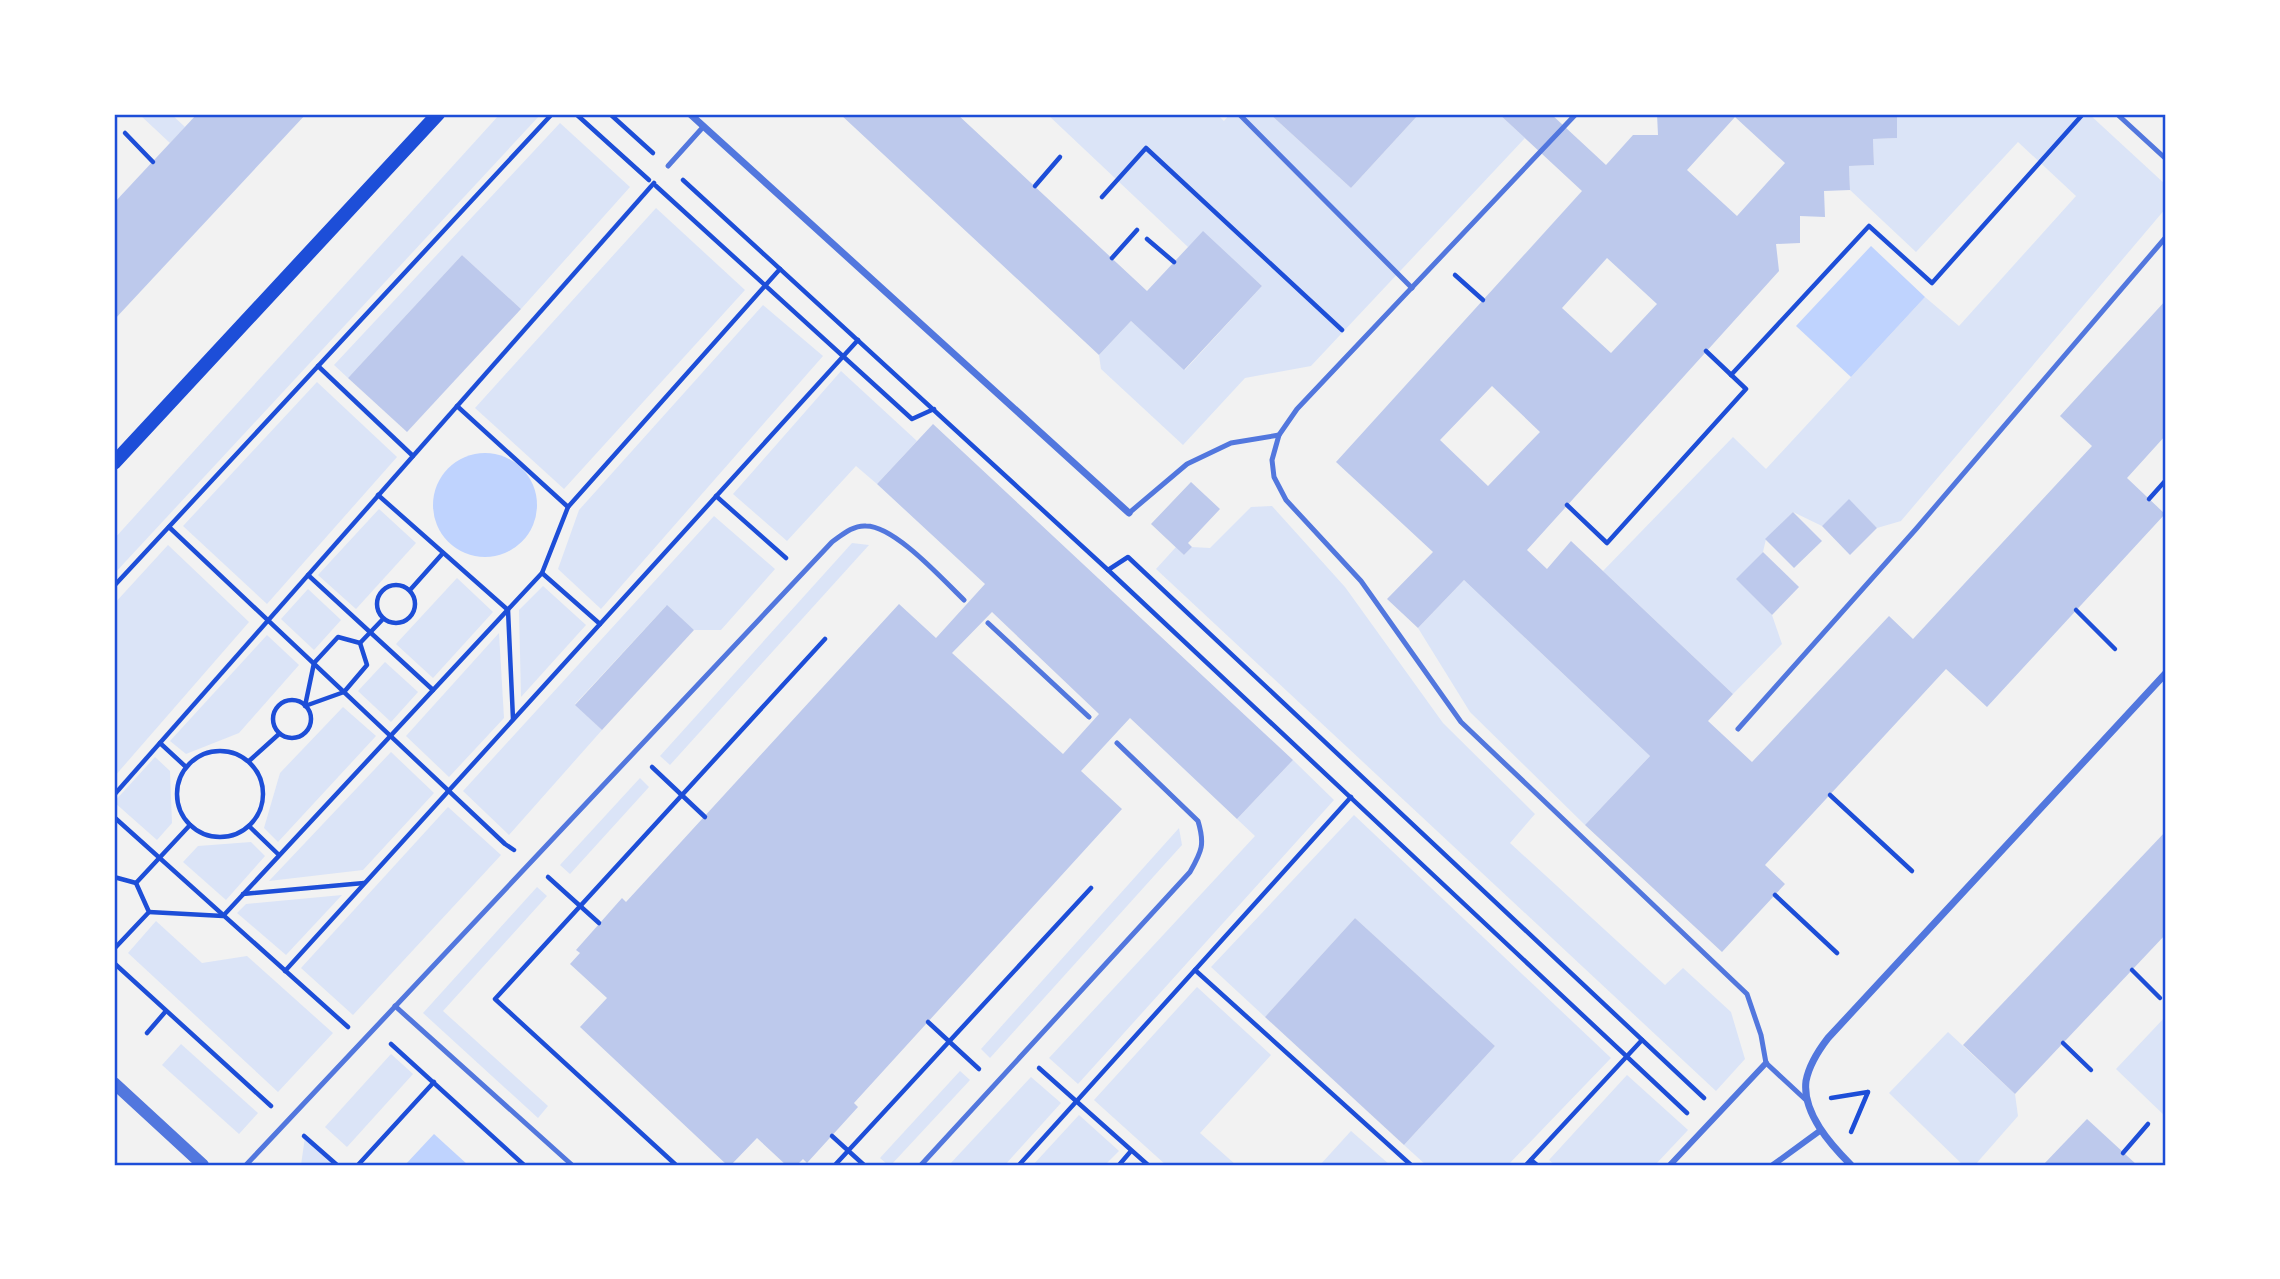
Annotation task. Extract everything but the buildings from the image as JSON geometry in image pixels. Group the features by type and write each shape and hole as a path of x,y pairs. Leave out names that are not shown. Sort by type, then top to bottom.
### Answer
{"main road":[{"path":"114,463 438,114"}],"street":[{"path":"690,114 1129,513"},
{"path":"1851,1165 1821,1130 1808,1102 1806,1083 1814,1059 1828,1038 2166,673"},
{"path":"1670,1165 1766,1063"},
{"path":"114,1083 203,1165"},
{"path":"1773,1165 1821,1130"}],"lane":[{"path":"1239,114 1412,288"},
{"path":"1577,114 1297,409 1279,435 1272,460 1274,477 1286,500 1361,581 1461,722 1747,994 1761,1035 1766,1063 1808,1102"},
{"path":"2117,114 2166,159"},
{"path":"668,166 704,126"},
{"path":"1738,729 1916,529 2166,237"},
{"path":"1129,513 1187,464 1231,443 1279,435"},
{"path":"246,1165 832,542 848,530 865,526 886,531 903,543 964,600"},
{"path":"988,623 1089,717"},
{"path":"921,1165 1189,872 1200,854 1203,837 1198,821 1117,743"},
{"path":"395,1006 572,1165"}],"path":[{"path":"114,586 552,114"},
{"path":"576,114 912,419 934,409"},
{"path":"610,114 1108,570 1704,1129"},
{"path":"1731,375 1869,226 1932,284 2083,114"},
{"path":"125,133 153,162"},
{"path":"1102,197 1146,148 1358,345"},
{"path":"1035,186 1060,157"},
{"path":"114,795 668,166"},
{"path":"1112,258 1137,230"},
{"path":"1147,239 1174,262"},
{"path":"1438,260 1483,300"},
{"path":"223,916 542,573 568,508 780,269"},
{"path":"285,971 858,340"},
{"path":"1567,505 1607,542 1746,389 1706,351"},
{"path":"318,366 413,456"},
{"path":"457,406 568,508"},
{"path":"2149,499 2166,480"},
{"path":"378,495 508,610 513,720"},
{"path":"716,496 803,572"},
{"path":"169,527 505,844 532,861 599,923"},
{"path":"410,590 443,552"},
{"path":"1108,570 1128,557 1720,1113"},
{"path":"542,573 600,624"},
{"path":"308,575 433,690"},
{"path":"393,584 405,586 410,590 415,608 408,619 396,623 383,619 377,608 382,590 393,584"},
{"path":"2077,610 2115,649"},
{"path":"359,643 383,619"},
{"path":"305,706 314,663 338,637 359,643"},
{"path":"676,1165 495,999 825,639"},
{"path":"305,706 344,692 367,665 359,643"},
{"path":"295,699 305,706 310,717 308,730 291,738 279,734 273,723 277,705 295,699"},
{"path":"249,762 279,734"},
{"path":"160,743 186,767"},
{"path":"635,751 705,817"},
{"path":"209,752 237,754 249,762 258,773 263,786 261,808 249,826 237,834 223,838 208,836 190,825 178,807 177,793 179,780 186,767 209,752"},
{"path":"1830,794 1912,871"},
{"path":"1019,1165 1351,797"},
{"path":"114,817 379,1056 392,1043 524,1165"},
{"path":"136,883 190,825"},
{"path":"249,826 279,855"},
{"path":"114,877 136,883"},
{"path":"136,883 149,912"},
{"path":"243,894 365,883"},
{"path":"835,1165 1091,888"},
{"path":"1774,895 1837,953"},
{"path":"114,948 149,912 223,916"},
{"path":"114,963 337,1165"},
{"path":"1195,970 1410,1165"},
{"path":"2132,970 2160,998"},
{"path":"147,1033 166,1012"},
{"path":"928,1022 995,1084"},
{"path":"1526,1165 1642,1040"},
{"path":"2063,1043 2091,1070"},
{"path":"1023,1053 1148,1165"},
{"path":"358,1165 434,1082"},
{"path":"1808,1102 1868,1092 1842,1156"},
{"path":"2123,1153 2148,1124"},
{"path":"832,1136 864,1165"},
{"path":"1119,1165 1132,1151"},
{"path":"1531,1160 1537,1165"}],"shaded area":[{"path":"139,114 171,114 185,127 170,143"},
{"path":"500,114 541,114 114,574 114,539"},
{"path":"1047,114 1217,114 1224,121 1230,114 1270,114 1351,188 1419,114 1499,114 1525,138 1311,366 1245,378 1183,445 1101,369 1099,355 1131,321 1185,370 1262,286 1203,232 1188,247"},
{"path":"1897,114 2089,114 2166,185 2166,208 1901,521 1877,528 1849,500 1822,526 1793,512 1766,539 1763,552 1737,579 1772,615 1782,644 1733,694 1603,571 1733,437 1766,469 1925,297 1959,326 2076,196 2018,142 1916,252 1850,190 1849,166 1874,165 1873,139 1897,138"},
{"path":"560,123 630,187 521,309 462,255 348,378 334,365"},
{"path":"656,208 745,290 564,489 475,408"},
{"path":"763,305 823,356 601,609 558,569 579,510"},
{"path":"841,371 917,441 877,484 856,466 787,541 733,494"},
{"path":"317,382 397,457 267,604 183,526"},
{"path":"1272,506 1345,587 1443,723 1535,814 1510,843 1665,985 1683,968 1731,1012 1745,1059 1716,1091 1156,569 1176,547 1184,555 1192,547 1210,548 1251,507"},
{"path":"379,509 416,543 356,609 318,575"},
{"path":"714,516 775,569 721,630 694,630 666,606 575,704 602,730 509,835 463,791"},
{"path":"852,543 869,545 670,765 660,756"},
{"path":"168,545 249,622 114,777 114,604"},
{"path":"457,578 493,612 433,678 396,644"},
{"path":"1464,580 1650,756 1585,825 1470,712 1418,628"},
{"path":"543,586 586,625 521,697 519,610"},
{"path":"308,589 341,620 314,650 281,619"},
{"path":"499,633 504,718 449,777 406,736"},
{"path":"267,635 299,665 239,733 186,754 170,741"},
{"path":"385,662 418,692 391,722 358,691"},
{"path":"343,707 376,736 278,842 264,828 280,773"},
{"path":"391,752 434,793 363,870 269,881"},
{"path":"155,757 170,771 172,823 157,840 114,802"},
{"path":"1293,760 1334,800 1078,1084 1049,1058 1255,836 1237,819"},
{"path":"640,778 649,787 570,874 560,865"},
{"path":"448,807 501,855 353,1015 301,968"},
{"path":"1354,815 1611,1058 1508,1165 1426,1165 1404,1145 1495,1046 1355,918 1265,1017 1211,967"},
{"path":"1179,828 1182,845 990,1058 981,1049"},
{"path":"251,842 265,856 226,900 183,862 198,846"},
{"path":"537,887 547,896 443,1011 548,1106 538,1118 423,1013"},
{"path":"342,895 286,955 237,913 246,904"},
{"path":"156,921 202,963 247,956 333,1033 278,1092 128,953"},
{"path":"1197,987 1271,1055 1200,1133 1236,1165 1166,1165 1094,1100"},
{"path":"2166,1016 2166,1117 2116,1069"},
{"path":"1948,1032 2015,1094 2018,1116 1975,1165 1963,1165 1889,1093"},
{"path":"181,1044 258,1113 239,1134 162,1065"},
{"path":"391,1054 413,1074 347,1147 325,1127"},
{"path":"960,1071 970,1080 891,1165 888,1165 880,1158"},
{"path":"1627,1075 1688,1130 1655,1165 1555,1165 1549,1160"},
{"path":"1031,1077 1061,1103 1005,1165 949,1165"},
{"path":"1079,1115 1119,1151 1105,1165 1033,1165"},
{"path":"1351,1131 1390,1165 1320,1165"},
{"path":"305,1137 337,1165 301,1165"}],"water":[{"path":"1871,246 1925,297 1851,377 1796,326"},
{"path":"485,453 505,457 522,468 533,485 537,505 533,525 522,542 505,553 485,557 465,553 448,542 437,525 433,505 437,485 448,468 465,457"},
{"path":"434,1134 468,1165 405,1165"}]}
